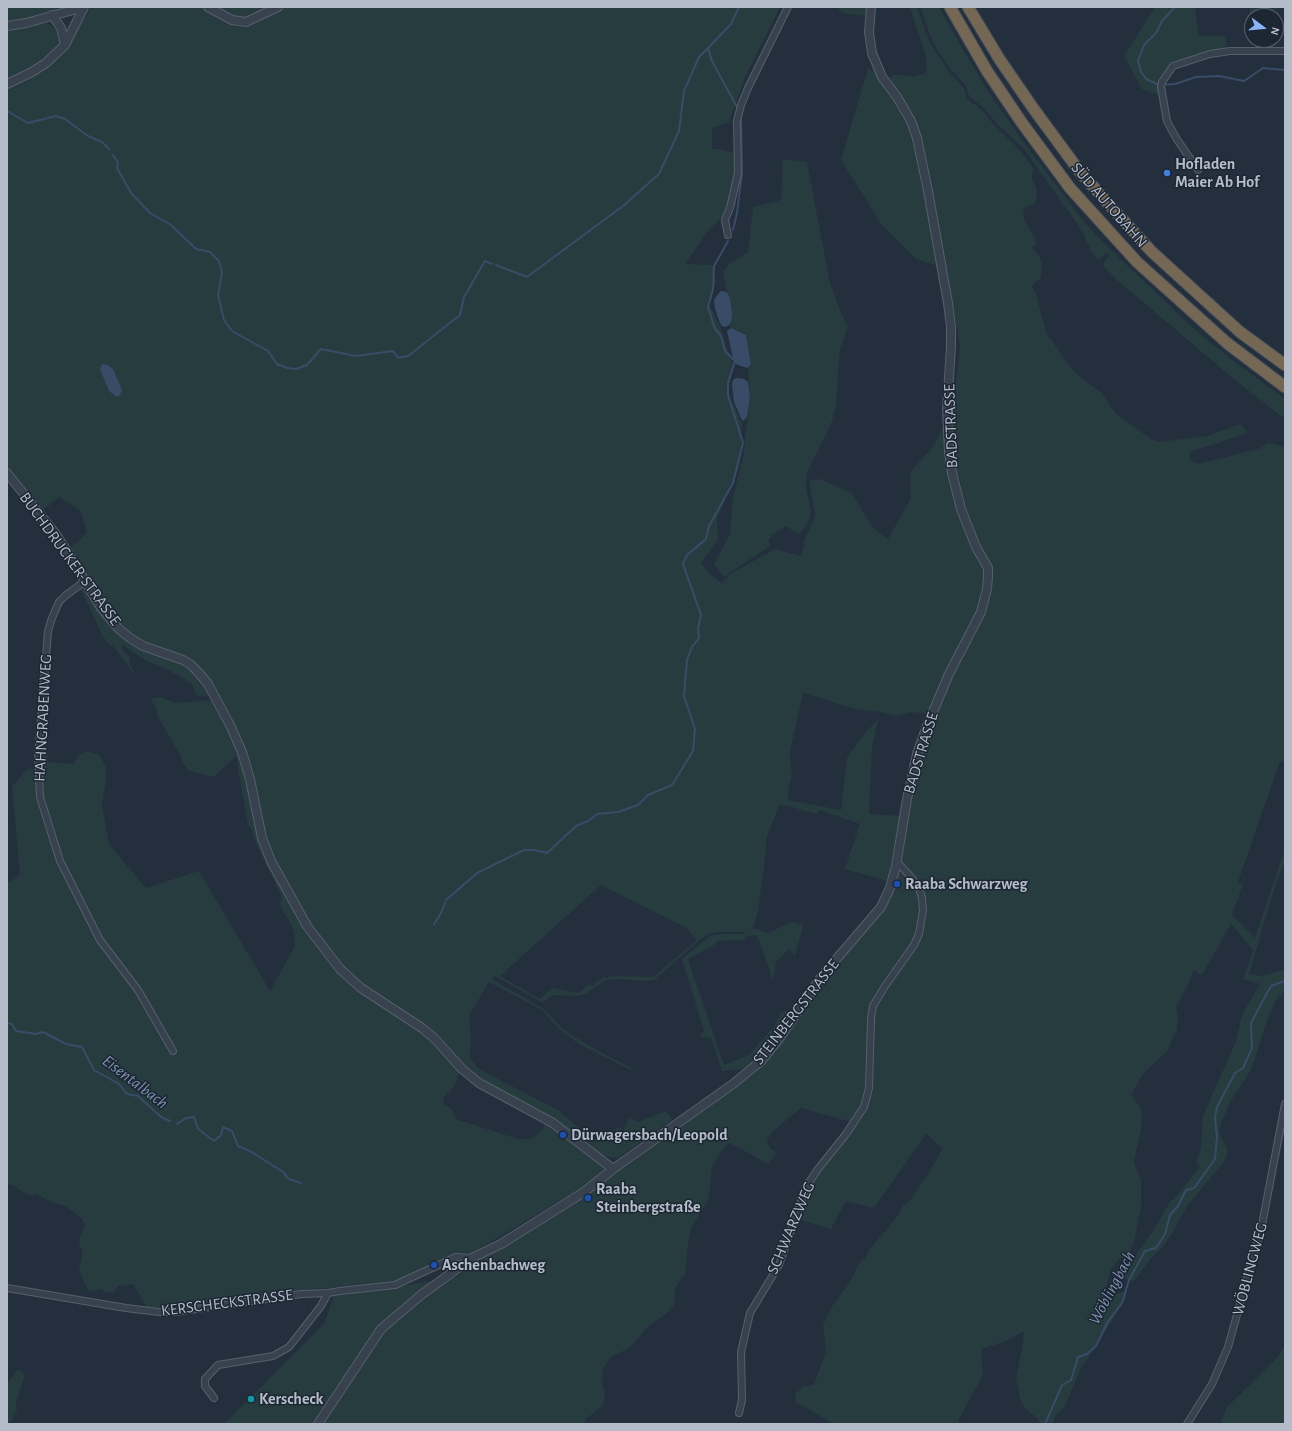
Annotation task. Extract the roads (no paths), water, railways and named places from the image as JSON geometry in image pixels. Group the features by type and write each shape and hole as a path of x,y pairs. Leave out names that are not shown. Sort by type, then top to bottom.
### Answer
{"highway":[{"name":"SÜD AUTOBAHN","path":"950,7 987,70 1022,123 1070,188 1137,262 1227,343 1285,386"},
{"name":"SÜD AUTOBAHN","path":"968,7 1000,60 1033,108 1085,178 1150,251 1240,332 1285,365"}],"street":[{"path":"7,26 26,23 84,7"},
{"path":"7,84 32,72 46,63 65,45 84,7"},
{"path":"208,7 232,20 246,22 278,7"},
{"path":"728,235 725,220 730,208 738,173 737,121 741,105 788,7"},
{"name":"BADSTRASSE","path":"871,7 869,32 872,53 882,78 897,97 911,121 917,138 928,191 951,326 947,409 949,452 952,473 961,509 976,547 988,568 987,589 981,612 949,674 917,754 906,799 896,861"},
{"path":"52,15 61,28 65,45"},
{"path":"1198,170 1176,138 1167,120 1162,85 1173,66 1210,54 1230,51 1285,51"},
{"name":"BUCHDRUCKER-STRASSE","path":"7,473 51,527 107,615 125,635 143,646 186,662 200,673 208,684 230,724 242,752 250,779 262,838 271,861 307,926 340,970 361,988 422,1028 434,1038 462,1069 479,1083 553,1123 613,1169"},
{"name":"HAHNGRABENWEG","path":"85,581 59,602 48,631 38,756 40,797 60,860 100,940 138,990 172,1051"},
{"name":"STEINBERGSTRASSE","path":"318,1424 381,1330 421,1295 472,1258 501,1244 584,1192 613,1169 733,1084 754,1067 779,1039 821,977 881,908 890,888 896,861"},
{"name":"SCHWARZWEG","path":"739,1413 742,1400 741,1352 750,1313 779,1264 802,1196 811,1179 846,1134 864,1107 869,1088 871,1019 873,1006 914,945 921,929 923,911 922,898 919,888 896,861"},
{"name":"WÖBLINGWEG","path":"1187,1424 1212,1384 1228,1347 1262,1225 1285,1104"},
{"name":"KERSCHECKSTRASSE","path":"7,1288 107,1305 167,1312 207,1308 302,1294 328,1293 395,1286 456,1257 472,1258"},
{"name":"KERSCHECKSTRASSE","path":"214,1398 205,1386 205,1379 218,1365 273,1356 290,1347 321,1306 328,1293"}],"water":[{"path":"721,291 727,292 730,299 732,314 731,322 725,327 722,326 719,321 714,300"},
{"path":"731,328 746,335 751,364 748,368 734,362 727,331"},
{"path":"102,364 108,365 113,369 122,390 120,395 117,397 109,391 100,369"},
{"path":"737,378 744,379 748,382 750,397 747,417 743,421 734,402 732,385 733,380"}],"waterway":[{"path":"737,107 712,61 708,48 731,24 739,7"},
{"path":"1175,7 1162,21 1156,33 1144,45 1138,61 1141,72 1146,79 1159,85 1175,84 1196,77 1219,76 1244,81 1263,68 1285,70"},
{"path":"496,265 527,277 623,206 659,174 679,131 684,91 699,57 708,48"},
{"path":"7,111 28,123 56,116 65,119 88,136 102,142 109,149"},
{"path":"733,230 737,213 742,173 741,118"},
{"path":"113,155 118,162 117,168 131,193 150,213 171,225 196,249 210,252 219,261 222,272 218,295 224,320 232,331 268,351 277,364 287,368 296,369 307,365 321,349 356,356 393,351 398,358 408,356 460,315 464,297 485,261 492,264"},
{"path":"434,924 441,913 446,900 477,873 524,850 535,850 547,853 576,826 588,821 597,814 618,812 638,805 648,795 672,785 693,751 695,729 684,696 687,660 692,647 699,638 698,628 701,615 683,564 687,555 706,539 709,526 733,483 743,443 728,395 728,383 735,361 725,351 721,336 715,329 708,307 713,289 714,266 728,241"},
{"name":"Wöblingbach","path":"1045,1424 1062,1385 1071,1380 1078,1357 1087,1354 1096,1346 1107,1323 1122,1303 1129,1280 1145,1251 1156,1248 1165,1234 1170,1215 1178,1206 1186,1190 1194,1188 1215,1159 1217,1137 1215,1118 1217,1107 1235,1073 1243,1068 1252,1048 1251,1023 1267,993 1271,986 1285,981"},
{"name":"Eisentalbach","path":"7,1023 12,1024 16,1031 36,1034 43,1032 66,1044 82,1047 94,1070 119,1084 127,1094 138,1096 161,1117 170,1121"},
{"name":"Eisentalbach","path":"177,1124 186,1118 194,1117 198,1129 214,1141 221,1135 223,1127 232,1131 238,1146 250,1151 283,1172 289,1179 301,1183"}],"place":[{"name":"Hofladen Maier Ab Hof","path":"1167,173"},
{"name":"Raaba Schwarzweg","path":"897,884"},
{"name":"Dürwagersbach/Leopold","path":"563,1135"},
{"name":"Raaba Steinbergstraße","path":"588,1198"},
{"name":"Aschenbachweg","path":"434,1265"},
{"name":"Kerscheck","path":"251,1399"}]}
